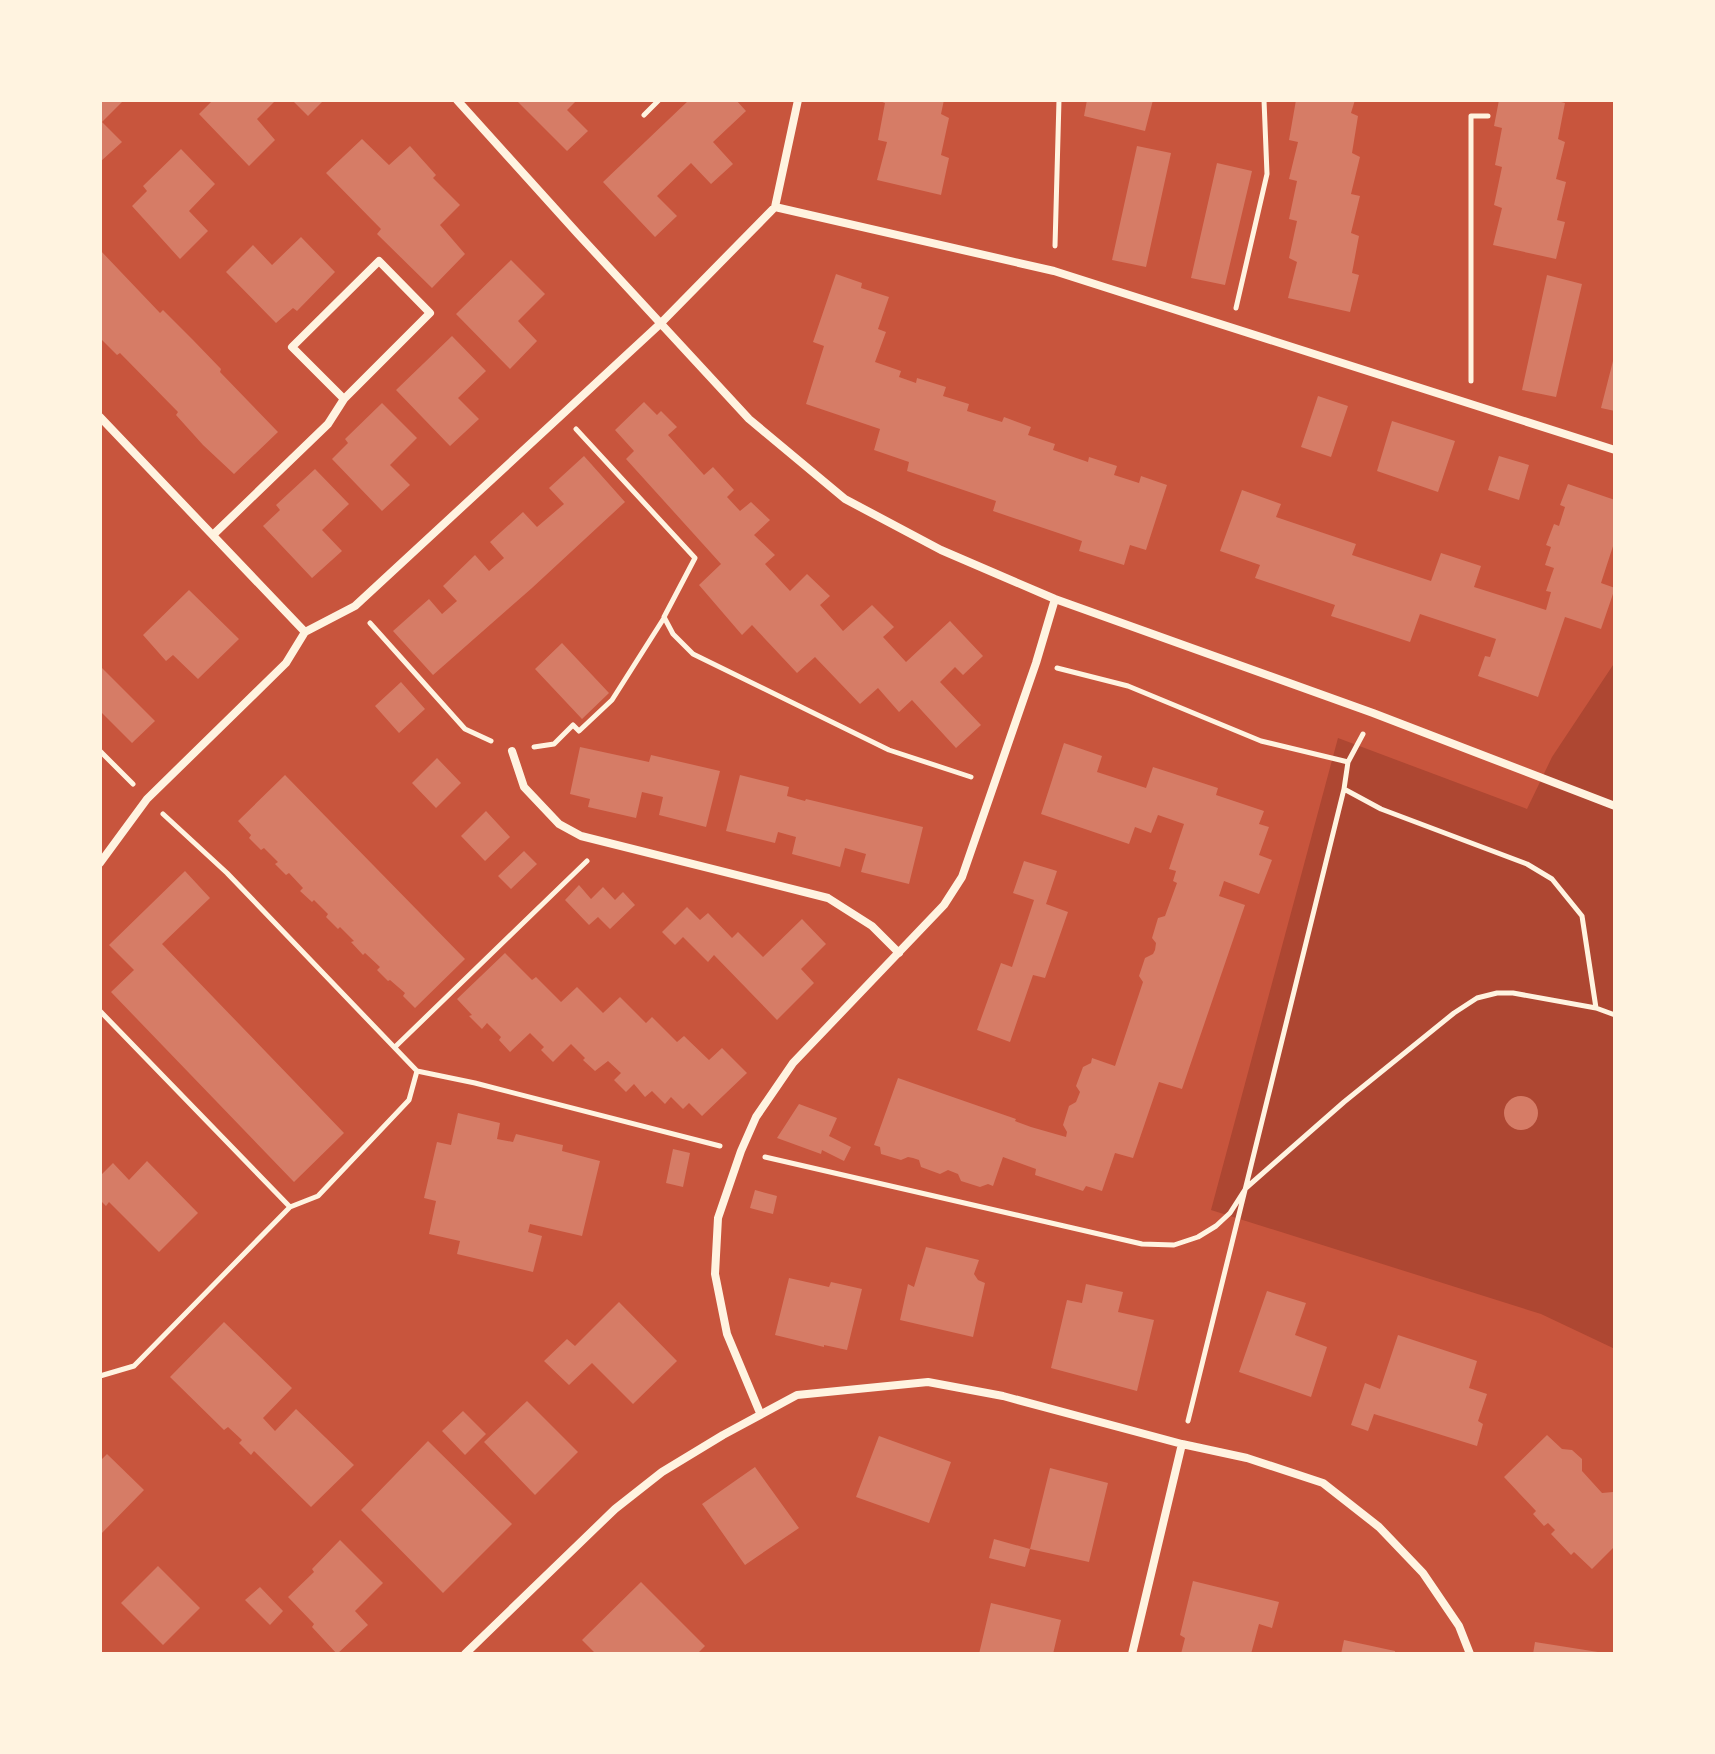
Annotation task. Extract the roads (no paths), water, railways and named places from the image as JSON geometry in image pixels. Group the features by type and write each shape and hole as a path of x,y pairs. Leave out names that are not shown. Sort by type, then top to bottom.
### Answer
{"street":[{"path":"457,100 749,419 845,499 941,550 1055,599 1373,713 1615,806"},
{"path":"100,863 147,799 286,663 305,632 355,606 660,324 775,207 798,100"},
{"path":"775,207 1054,271 1615,450"},
{"path":"214,534 328,424 344,399 430,313 379,261 292,347 344,399"},
{"path":"100,417 305,632"},
{"path":"760,1413 727,1334 715,1274 718,1218 741,1151 756,1117 793,1063 944,905 962,877 1055,599"},
{"path":"512,751 524,787 559,824 581,836 828,898 872,926 899,953"},
{"path":"465,1654 615,1509 662,1472 760,1413 797,1395 928,1382 1003,1396 1182,1444 1247,1458 1323,1483 1379,1527 1423,1573 1459,1626 1470,1654"},
{"path":"1132,1654 1182,1444"}]}
